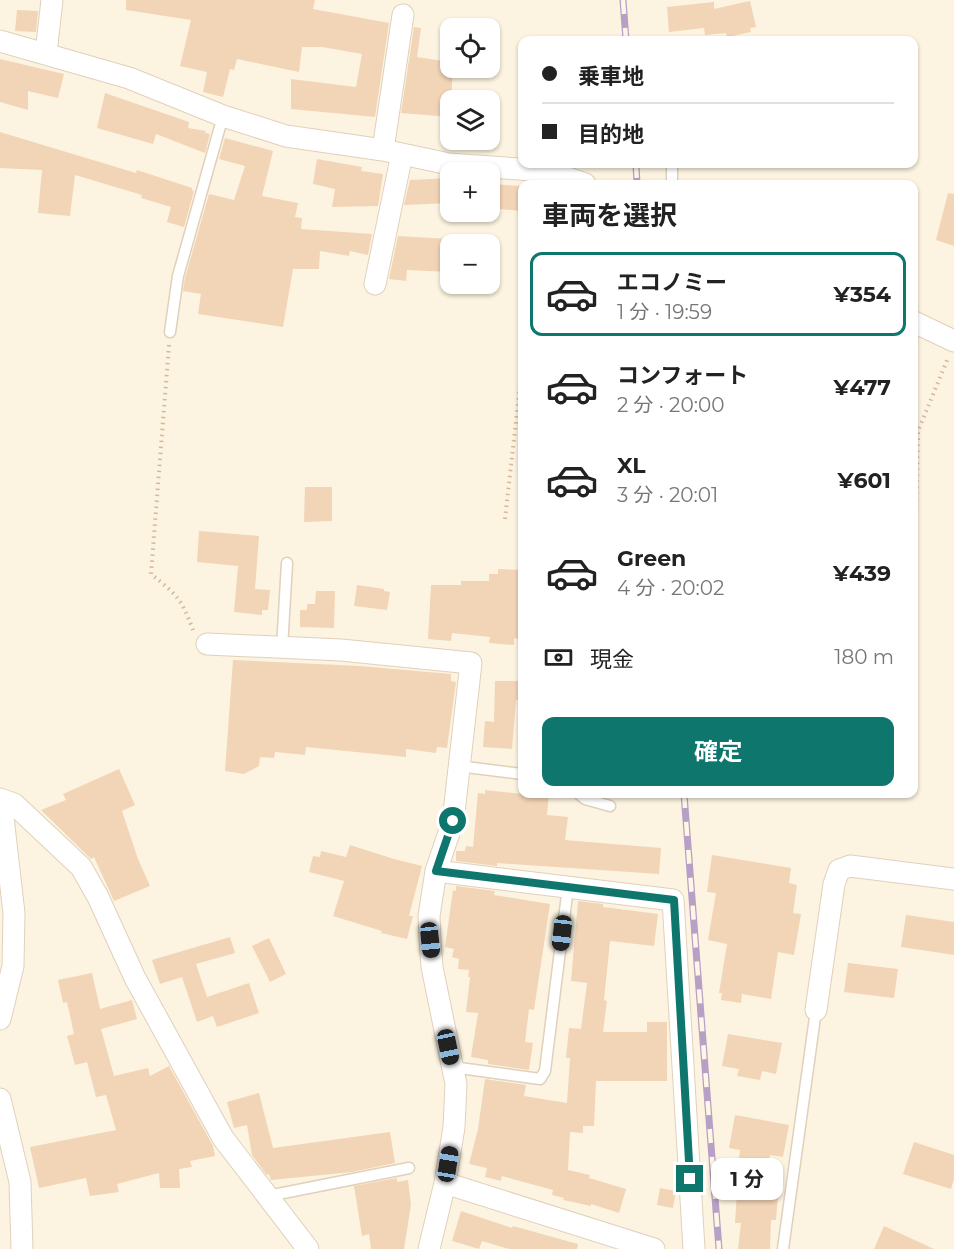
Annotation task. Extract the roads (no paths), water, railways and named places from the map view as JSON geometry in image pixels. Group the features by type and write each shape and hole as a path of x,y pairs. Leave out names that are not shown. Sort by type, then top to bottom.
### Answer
{"street":[{"path":"46,53 52,0"},
{"path":"375,284 392,152 403,15"},
{"path":"0,41 129,78 223,116 286,136 392,152 449,164 547,171 573,180"},
{"path":"918,325 952,348"},
{"path":"207,644 341,650 471,663 453,821 436,871 429,916 432,968 456,1084 454,1127 445,1183 429,1249"},
{"path":"0,1019 13,966 14,913 1,800 14,804 81,867 99,897 135,978 223,1138 308,1249"},
{"path":"816,1010 834,884 839,870 850,866 954,879"},
{"path":"436,871 674,900 694,1249"},
{"path":"0,1099 20,1182 22,1249"},
{"path":"445,1183 654,1249"}],"lane":[{"path":"170,332 178,276 223,116"},
{"path":"282,648 287,563"},
{"path":"458,766 518,774"},
{"path":"584,798 610,806"},
{"path":"452,1067 540,1079 545,1071 568,887"},
{"path":"783,1249 816,1010"},
{"path":"268,1197 409,1168"}],"railway":[{"path":"623,0 626,36"},
{"path":"636,168 637,180"},
{"path":"684,798 719,1249"}]}
